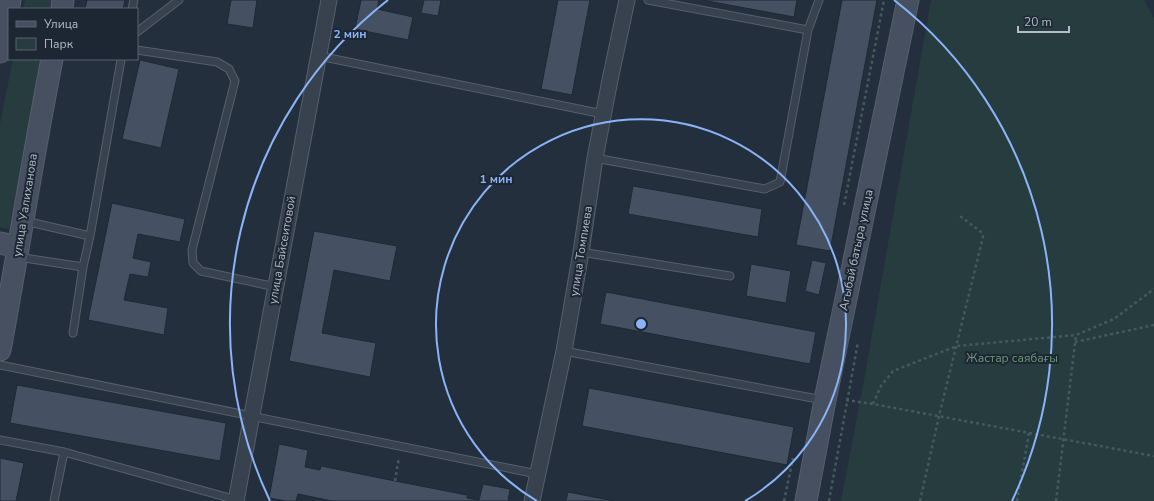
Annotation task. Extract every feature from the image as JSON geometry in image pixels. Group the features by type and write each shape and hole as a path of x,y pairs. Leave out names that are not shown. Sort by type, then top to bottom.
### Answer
{"main road":[{"name":"Агыбай батыра улица","path":"806,501 825,400 908,0"},
{"path":"0,52 6,10"},
{"name":"улица Уалиханова","path":"0,350 12,249 23,221 34,146 52,60"}],"street":[{"name":"улица Байсеитовой","path":"238,501 252,416 329,0"},
{"name":"улица Томпиева","path":"532,501 564,351 595,158 627,0"}],"lane":[{"path":"138,31 179,0"},
{"path":"648,0 808,30"},
{"path":"595,158 765,189 780,182 808,30 818,0"},
{"path":"138,50 217,62 229,69 235,81 192,250 193,263 201,271 276,287"},
{"path":"318,56 603,114"},
{"path":"74,332 83,267 90,236 119,60"},
{"path":"23,221 90,236"},
{"path":"12,249 83,267"},
{"path":"581,252 730,276"},
{"path":"564,351 825,400"},
{"path":"0,365 537,474"},
{"path":"0,440 64,452 238,501"},
{"path":"54,501 64,452"}],"path":[{"path":"920,501 939,416 983,237 981,232 960,216"},
{"path":"873,404 881,386 894,371 957,346 1076,335 1114,319 1154,288"},
{"path":"1075,342 1154,325"},
{"path":"1056,501 1076,335"},
{"path":"825,400 847,400 873,404 1154,456"},
{"path":"1017,501 1029,433"},
{"path":"395,481 400,447"}],"green space":[{"path":"25,0 55,0 54,8 23,8"},
{"name":"Жастар саябағы","path":"931,0 1144,0 1154,18 1154,501 841,501 863,386"},
{"path":"13,60 43,60 9,229 0,227 0,124"}],"building":[{"path":"87,0 125,0 123,8 85,8"},
{"path":"231,0 257,0 253,28 227,24"},
{"path":"361,0 379,0 377,9 413,17 408,40 355,29"},
{"path":"424,0 441,0 438,16 421,13"},
{"path":"558,0 590,0 572,95 541,89"},
{"path":"702,0 797,0 794,17"},
{"path":"842,0 877,0 830,251 796,245"},
{"path":"140,60 179,69 161,148 122,139"},
{"path":"633,186 762,209 758,237 628,214"},
{"path":"112,203 185,219 180,242 138,234 133,258 151,262 148,277 130,274 124,300 168,308 164,335 88,320"},
{"path":"314,231 397,246 390,281 334,270 322,333 376,343 370,377 289,361"},
{"path":"812,260 826,263 819,295 805,291"},
{"path":"751,264 791,271 786,303 746,296"},
{"path":"606,292 816,332 810,364 600,324"},
{"path":"17,385 226,423 220,461 10,423"},
{"path":"589,388 794,427 787,465 582,426"},
{"path":"279,444 308,450 305,467 320,470 321,466 467,495 467,498 479,500 483,484 510,489 508,501 332,501 298,494 296,501 269,498"},
{"path":"0,458 24,463 16,501 0,501"},
{"path":"568,492 614,501 566,501"}]}
